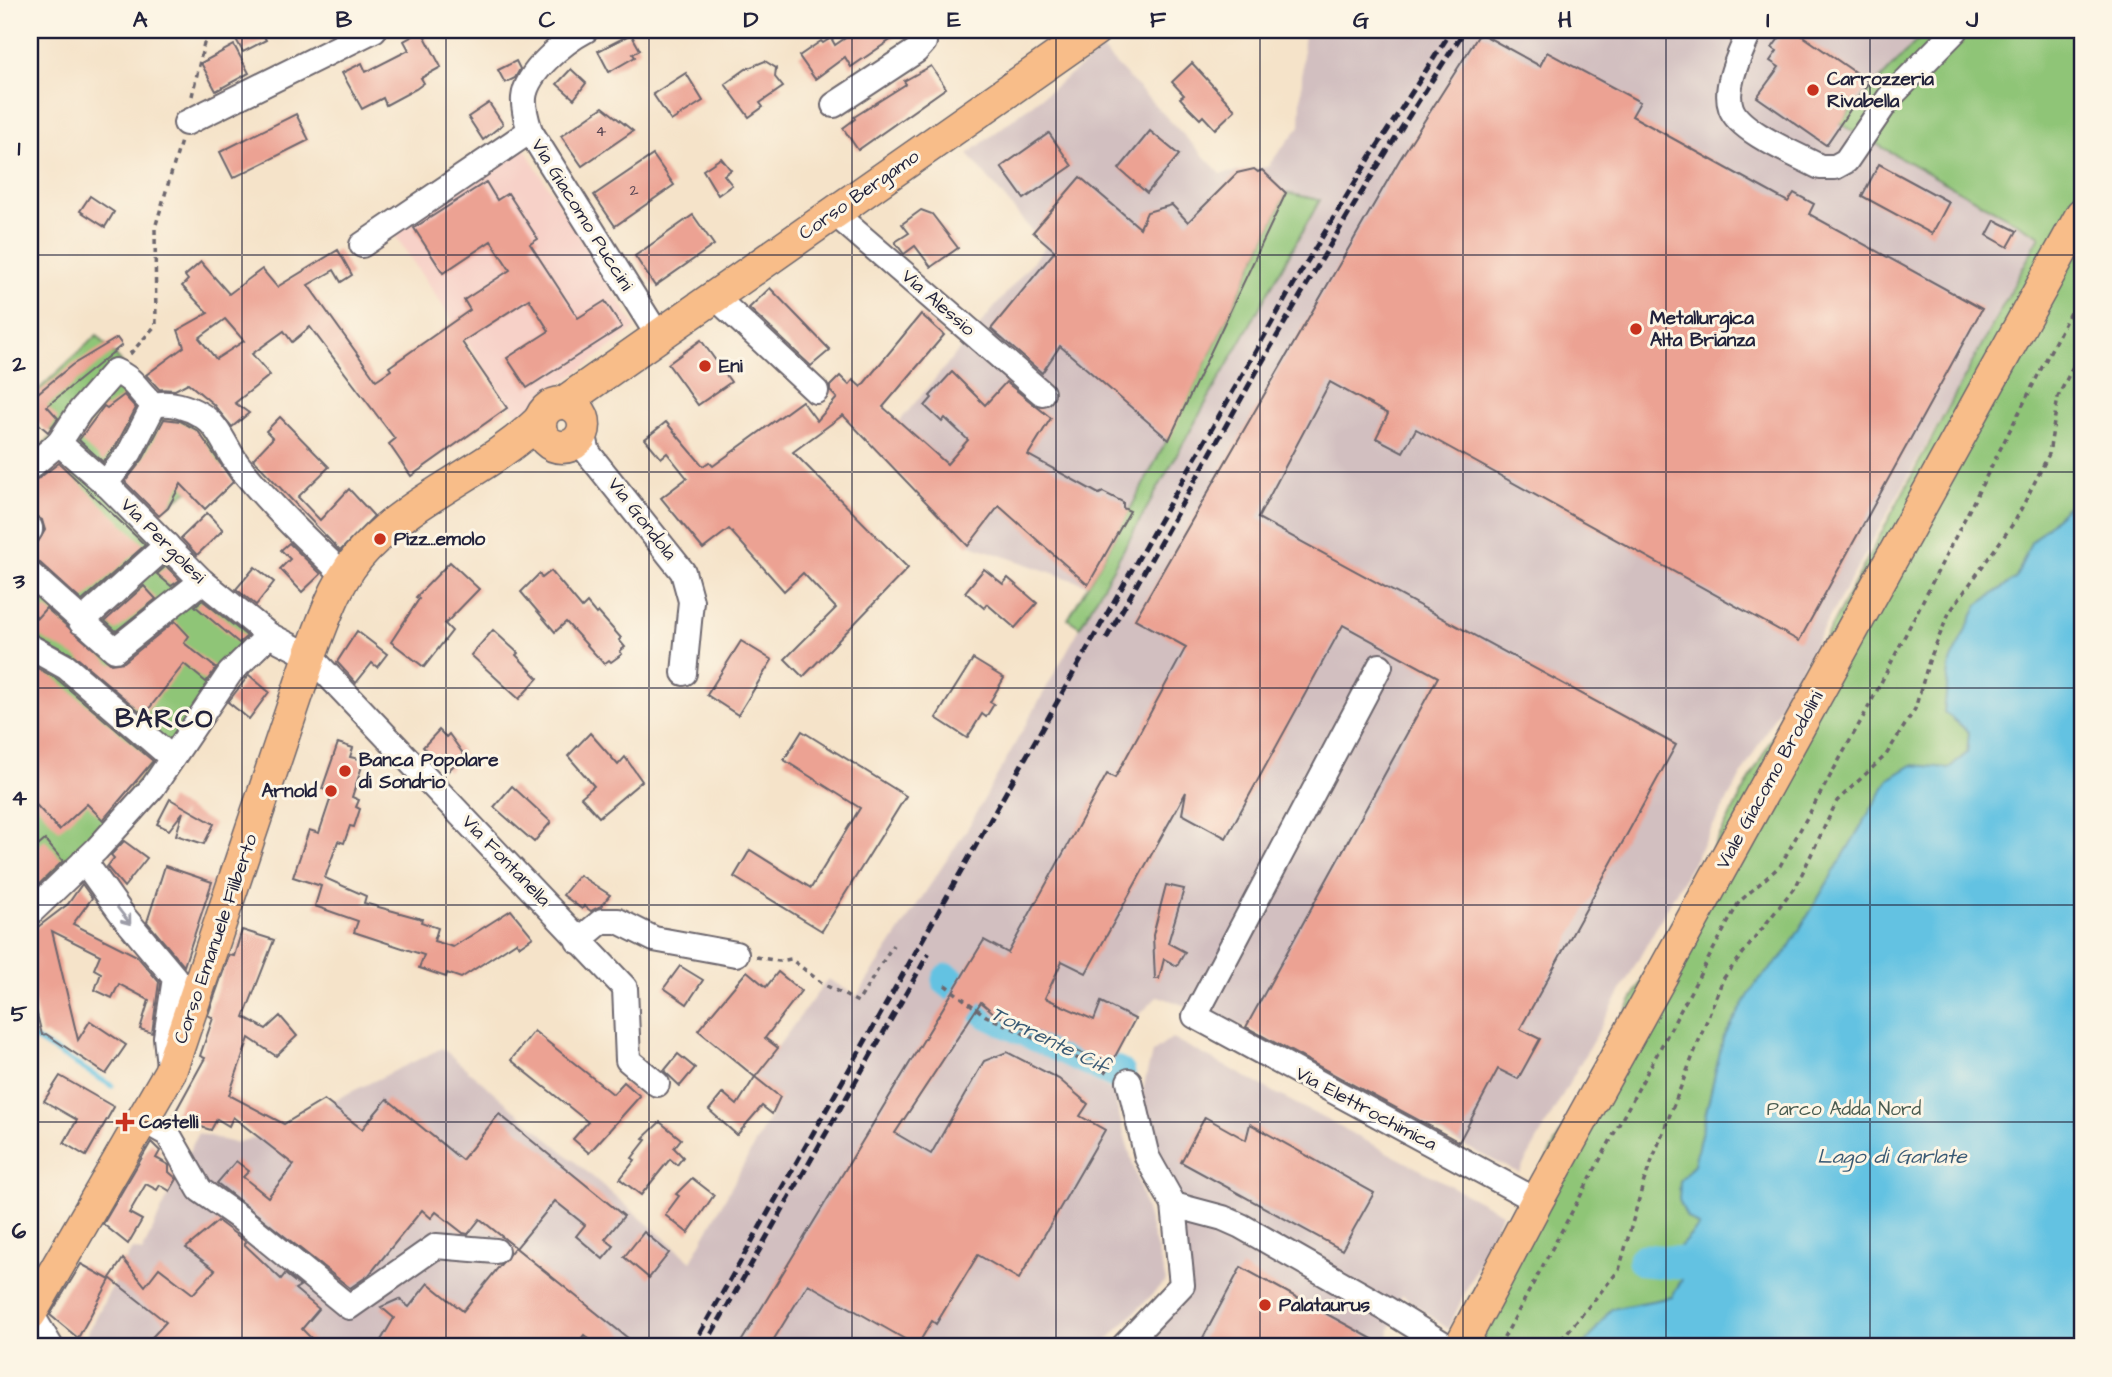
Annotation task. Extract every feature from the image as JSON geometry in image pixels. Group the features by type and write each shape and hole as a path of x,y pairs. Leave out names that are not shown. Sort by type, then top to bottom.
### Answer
{"main road":[{"name":"Corso Bergamo","path":"366,548 389,527 515,445 568,430 590,397 623,362 1095,30"},
{"name":"Viale Giacomo Brodolini","path":"1460,1347 1537,1201 2082,214"},
{"name":"Corso Emanuele Filiberto","path":"30,1313 170,1072 310,656 336,590 366,548"}],"street":[{"path":"186,123 374,30"},
{"name":"Via Giacomo Puccini","path":"586,30 563,44 530,83 524,96 530,131 659,337"},
{"path":"834,105 916,51 924,42 923,30"},
{"path":"1751,30 1732,78 1730,107 1741,124 1820,167 1835,167 1846,160 1889,98 1956,30"},
{"path":"362,245 530,131"},
{"name":"Via Alessio","path":"834,213 1042,393"},
{"path":"714,296 816,391"},
{"path":"30,467 59,443 80,411 115,371 132,379 141,394 154,405 175,405 203,415 271,503 345,576"},
{"path":"105,484 130,452 154,405"},
{"name":"Via Gondola","path":"568,430 683,572 691,601 684,673"},
{"name":"Via Pergolesi","path":"59,443 105,484 202,581 269,635 310,656"},
{"path":"81,622 167,545"},
{"path":"30,574 115,650 202,581"},
{"path":"30,913 84,861 153,787 230,673 269,635"},
{"path":"30,646 66,667 172,758"},
{"name":"Via Fontanella","path":"310,656 625,988 628,1060 657,1084"},
{"name":"Via Elettrochimica","path":"1380,666 1195,1016 1537,1201"},
{"path":"84,861 124,917 175,978 166,1037 170,1072"},
{"path":"578,941 602,921 618,921 654,939 736,954"},
{"path":"1123,1347 1182,1285 1174,1205 1147,1157 1129,1081"},
{"path":"143,1120 168,1135 200,1190 240,1218 349,1307 436,1246 496,1251"},
{"path":"1174,1205 1223,1218 1241,1226 1448,1347"},
{"path":"30,1313 51,1347"}],"path":[{"path":"115,371 156,325 155,228 186,123 207,30"},
{"path":"1499,1347 1740,902 1780,866 1867,710 2082,289"},
{"path":"1555,1347 1619,1270 1644,1181 1723,979 1797,884 1837,800 1886,755 1915,709 1929,661 1949,612 2015,521 2049,454 2059,397 2082,348"},
{"path":"736,954 779,961 791,958 823,984 858,1002 893,945"},
{"path":"945,985 986,1016 1129,1081"}],"shaded area":[{"path":"1304,30 2082,30 2082,166 1519,1173 1458,1143 1246,1027 1158,996 1135,1019 1110,1066 996,1015 959,984 973,1014 984,1024 1112,1090 1166,1281 1100,1347 80,1347 132,1249 142,1252 198,1133 234,1143 258,1137 442,1048 691,1261 780,1098 755,1077 828,979 857,996 969,826 1319,201 1286,193 1198,384 1088,585 968,544 879,446 1045,247 968,154 1102,50 1221,174 1267,167 1300,126"},
{"path":"523,146 636,328 518,417 392,231"},
{"path":"1172,1038 1502,1213 1448,1329 1402,1295 1384,1347 1140,1347 1186,1299 1141,1097 1152,1053"}],"green space":[{"name":"Parco Adda Nord","path":"1927,30 2082,30 2082,1347 1443,1347 1530,1191 2040,236 1839,123"},
{"path":"1286,193 1320,200 1080,627 1068,619 1183,409"},
{"path":"97,335 145,389 197,421 232,458 148,521 267,630 118,830 30,904 30,456 55,434 30,407 30,398"}],"water":[{"name":"Lago di Garlate","path":"2082,492 2082,1347 1583,1347 1611,1309 1672,1297 1682,1279 1675,1252 1699,1226 1687,1218 1679,1200 1680,1181 1694,1164 1723,1039 1756,983 1785,954 1889,779 1912,765 1949,768 1967,753 1969,732 1944,712 1950,662 1978,605 2016,578 2031,542"}],"building":[{"path":"231,30 261,30 266,40 243,52"},
{"path":"857,30 905,30 851,67 845,57 815,79 799,56 821,41 823,43 831,38 835,45"},
{"name":"Carrozzeria Rivabella","path":"1785,30 1794,30 1869,82 1826,145 1757,97 1779,67 1770,61 1777,51 1772,48"},
{"path":"422,31 441,67 421,78 424,83 416,89 386,105 383,98 362,109 342,73 362,63 366,72 409,50 404,41"},
{"path":"1480,33 1540,66 1547,52 1640,102 1632,116 1788,202 1794,193 1814,204 1809,214 1982,309 1799,641 1416,429 1403,452 1376,438 1388,414 1330,382 1258,518 1676,745 1520,1029 1540,1039 1518,1079 1498,1069 1459,1142 1246,1027 1438,677 1343,625 1226,838 1182,814 1186,792 1086,973 1062,961 1045,998 1094,1020 1101,1002 1135,1019 1110,1066 996,1015 981,1002 895,1133 931,1154 984,1061 1007,1052 1059,1079 1088,1104 1080,1116 1105,1130 1019,1279 978,1255 936,1324 932,1321 917,1346 808,1284 769,1347 738,1347 984,940 1008,953 1107,774 1115,778 1186,647 1135,619 1400,159"},
{"path":"631,34 640,50 633,54 635,57 609,72 598,51"},
{"path":"234,45 249,73 216,91 201,63"},
{"path":"516,61 520,69 515,78 505,83 498,70"},
{"path":"765,61 776,68 775,77 783,87 760,103 763,107 749,117 725,84 746,69"},
{"path":"1192,63 1235,110 1215,129 1203,116 1200,119 1188,107 1180,98 1184,95 1172,82"},
{"path":"931,66 946,88 858,150 843,128 855,119 854,117 906,84 904,81"},
{"path":"571,69 586,83 574,99 557,84"},
{"path":"686,73 703,101 671,121 653,94"},
{"path":"489,103 503,124 483,140 468,117"},
{"path":"603,107 633,131 582,166 561,136"},
{"path":"296,114 309,140 233,178 220,152"},
{"path":"1150,131 1179,155 1147,193 1119,169"},
{"path":"1049,133 1072,166 1024,199 1001,167"},
{"path":"653,155 674,185 615,226 594,195"},
{"path":"721,158 731,170 724,175 732,185 718,195 703,170"},
{"path":"1879,164 1949,202 1932,234 1862,196"},
{"path":"1254,169 1258,172 1262,170 1286,193 1169,440 1060,346 1042,373 991,329 1055,251 1033,232 1080,177 1140,228 1147,212 1172,205 1188,222 1237,173"},
{"path":"486,182 497,200 508,193 538,239 530,244 578,318 605,301 622,327 527,388 507,358 549,331 529,299 462,342 507,408 411,476 389,444 395,439 310,327 292,342 284,331 252,354 270,375 235,403 249,413 232,427 213,404 188,383 175,390 159,389 146,375 184,347 178,330 208,313 182,286 188,280 185,276 201,262 229,294 262,269 277,287 338,250 352,275 341,282 334,270 308,285 376,380 391,370 389,367 470,310 464,300 510,270 491,241 443,273 414,228","holes":["225,319 244,341 216,359 199,338"]},
{"path":"90,196 114,212 105,227 80,211"},
{"path":"921,210 932,214 958,248 931,267 915,246 904,254 895,242 909,233 902,224"},
{"path":"693,215 714,245 655,286 635,256"},
{"path":"1995,220 2017,231 2008,247 1987,235"},
{"path":"770,288 830,350 811,366 749,308"},
{"path":"921,314 944,335 883,407 947,464 968,440 945,418 942,422 925,406 932,398 930,396 952,372 985,405 1006,382 1051,418 1028,455 1099,494 1103,492 1123,502 1123,508 1130,511 1088,585 999,506 968,546 843,415 793,452 908,568 803,677 785,659 836,608 803,573 784,591 729,529 703,549 661,498 687,478 667,453 661,458 645,439 666,422 703,466 709,462 713,466 802,401 817,421 837,398 830,391 830,386 840,376 849,385 853,380 861,387"},
{"path":"117,338 122,345 47,406 58,418 48,432 33,419 30,401 33,397 72,365"},
{"path":"701,340 731,382 698,405 668,364"},
{"path":"124,395 136,408 117,444 103,462 79,440 104,406 107,408"},
{"path":"280,417 329,467 298,497 320,520 349,489 374,516 340,551 253,459 273,438 266,431"},
{"path":"164,419 180,421 198,431 233,482 205,509 181,484 168,508 159,516 125,482 143,459"},
{"path":"59,463 145,545 82,601 40,563 30,560 30,545 38,542 45,530 42,520 30,513 30,481 39,478"},
{"path":"207,513 223,530 197,555 181,538"},
{"path":"289,543 321,574 302,592 280,569 290,559 281,550"},
{"path":"450,562 479,589 445,624 452,631 424,667 391,642 419,599 416,597"},
{"path":"166,566 180,580 171,586 157,574"},
{"path":"255,567 274,582 256,605 236,589"},
{"path":"984,569 1003,584 1008,578 1037,603 1015,628 987,604 984,608 965,592"},
{"path":"551,571 582,608 587,603 621,638 619,640 625,647 620,651 622,654 604,664 566,622 555,632 521,592 539,574 542,578"},
{"path":"144,586 156,599 116,631 105,621"},
{"path":"202,600 247,636 239,643 195,606"},
{"path":"46,608 111,664 124,662 175,621 189,636 184,643 216,668 206,682 184,664 144,715 75,656 30,632 30,611 37,618"},
{"path":"493,630 518,653 516,655 538,678 519,699 471,655"},
{"path":"357,631 387,654 377,667 372,663 356,683 337,662"},
{"path":"741,641 772,660 738,715 707,695"},
{"path":"973,659 1004,678 990,702 994,704 986,717 982,714 967,738 936,718"},
{"path":"30,664 57,679 153,761 103,820 87,804 59,830 30,798"},
{"path":"249,675 269,692 249,719 228,702"},
{"path":"439,730 446,737 449,734 464,755 448,771 423,747"},
{"path":"802,731 906,796 822,931 734,877 750,850 811,888 860,808 784,760"},
{"path":"590,733 618,765 625,757 642,781 599,817 581,797 594,786 568,756"},
{"path":"338,743 353,748 350,757 364,760 352,797 359,800 356,807 360,809 354,827 350,826 344,843 338,841 325,878 366,896 364,903 422,919 421,922 438,928 434,941 453,947 511,910 533,937 520,946 516,942 461,978 447,973 446,977 419,968 424,955 354,932 358,921 315,906 321,886 293,877 309,830 319,833 333,791 322,789"},
{"path":"512,786 551,822 534,842 494,807"},
{"path":"170,799 214,824 204,844 176,835 183,812 169,830 157,824"},
{"path":"45,840 63,861 30,893 30,853"},
{"path":"124,841 147,858 124,887 107,867 114,858 111,855"},
{"path":"165,866 212,882 184,966 147,922"},
{"path":"579,875 610,895 601,906 591,911 584,906 582,909 563,895"},
{"path":"82,884 92,898 73,924 137,956 159,982 152,1033 140,1029 149,1000 119,984 112,998 95,990 101,973 94,969 100,955 52,931 78,1040 90,1021 126,1045 106,1074 46,1034 42,1035 30,985 30,933 68,904"},
{"path":"1166,885 1184,889 1168,943 1185,952 1177,966 1164,959 1159,979 1155,979 1153,935"},
{"path":"242,930 274,940 244,1017 266,1029 280,1016 297,1036 276,1056 249,1038 229,1095 284,1124 324,1100 362,1129 387,1099 462,1160 499,1114 624,1216 605,1239 614,1246 603,1259 576,1236 585,1225 555,1201 516,1248 639,1347 599,1347 584,1335 575,1347 377,1347 394,1318 381,1307 399,1299 409,1307 428,1283 463,1311 515,1247 480,1219 468,1234 436,1212 431,1218 422,1210 369,1275 350,1288 217,1183 236,1161 249,1171 243,1177 268,1197 294,1165 233,1117 229,1126 217,1119 211,1130 172,1118 205,1058 200,1056 213,1018 208,1015 229,955 234,956"},
{"path":"680,966 703,980 687,1004 664,988"},
{"path":"747,971 766,987 778,972 801,991 765,1038 778,1048 755,1077 698,1030"},
{"path":"534,1031 613,1094 624,1082 640,1096 589,1153 573,1139 588,1122 511,1060"},
{"path":"678,1054 695,1068 680,1086 664,1071"},
{"path":"60,1076 114,1107 86,1156 64,1143 77,1120 44,1101"},
{"path":"755,1077 780,1097 772,1114 762,1106 737,1135 709,1110 723,1093 737,1105"},
{"path":"1205,1117 1246,1140 1250,1124 1374,1193 1342,1250 1181,1162"},
{"path":"660,1122 681,1139 674,1148 683,1157 677,1165 670,1159 641,1195 620,1179 635,1160 632,1158 646,1140 643,1138"},
{"path":"151,1142 160,1151 156,1158 169,1165 169,1172 177,1179 170,1191 160,1185 157,1190 146,1184 129,1213 142,1220 128,1244 103,1224"},
{"path":"692,1178 714,1195 688,1233 665,1215 679,1196 676,1194"},
{"path":"218,1221 246,1242 244,1244 281,1279 285,1274 300,1286 295,1289 319,1309 302,1329 312,1339 305,1347 143,1347 166,1322 110,1278 123,1259 145,1286 159,1268 193,1294 215,1270 186,1248"},
{"path":"644,1232 669,1253 649,1278 624,1257"},
{"path":"81,1264 110,1280 78,1338 50,1315"},
{"name":"Palataurus","path":"1241,1267 1387,1347 1198,1347"}],"waterway":[{"name":"Torrente Cif","path":"948,980 989,1013 1119,1074"},
{"name":"Torrente Cif","path":"30,1036 112,1086"},
{"name":"Torrente Cif","path":"1644,1260 1678,1263"}],"railway":[{"path":"692,1347 1296,280 1452,30"},
{"path":"1106,639 1324,255 1465,30"},
{"path":"704,1347 929,953"}],"place":[{"name":"Carrozzeria Rivabella","path":"1813,90"},
{"name":"Metallurgica Alta Brianza","path":"1636,329"},
{"name":"Eni","path":"705,366"},
{"name":"Pizz...emolo","path":"380,539"},
{"name":"Banca Popolare di Sondrio","path":"345,771"},
{"name":"Arnold","path":"331,791"},
{"name":"Castelli","path":"125,1122"},
{"name":"Palataurus","path":"1265,1305"}],"district":[{"name":"BARCO","path":"165,719"}]}
